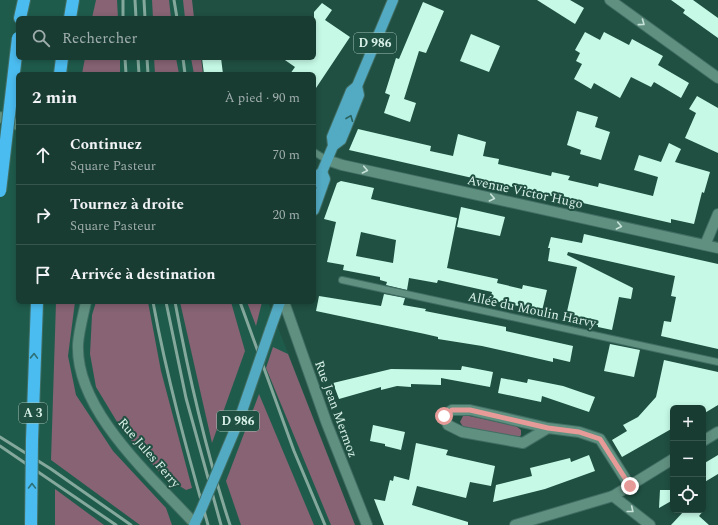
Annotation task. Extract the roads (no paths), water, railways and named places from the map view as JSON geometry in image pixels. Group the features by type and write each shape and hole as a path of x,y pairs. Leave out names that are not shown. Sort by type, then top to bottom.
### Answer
{"highway":[{"path":"20,16 24,0"},
{"path":"70,16 73,0"},
{"path":"0,191 16,55"},
{"path":"60,72 62,60"},
{"name":"A 3","path":"31,525 32,440 37,304"}],"main road":[{"name":"D 986","path":"316,178 322,172 333,146 341,140 359,95 357,86 393,0"},
{"name":"D 986","path":"316,204 325,179 322,172"},
{"name":"D 986","path":"195,524 239,420 279,304"}],"street":[{"path":"610,0 718,78"},
{"path":"0,117 16,124"},
{"name":"Avenue Victor Hugo","path":"327,160 342,165 718,248"},
{"path":"705,245 718,214"},
{"name":"Rue Jules Ferry","path":"86,304 78,345 82,376 93,402 127,452 195,524"},
{"name":"Rue Jean Mermoz","path":"285,304 327,424 367,525"},
{"path":"548,428 523,443 462,432 448,425 444,416 452,410 470,410 548,428 579,432 600,439 630,486"},
{"path":"706,439 718,432"},
{"path":"515,525 613,496 670,461"},
{"path":"613,496 650,525"}],"lane":[{"path":"316,153 327,160"},
{"name":"Allée du Moulin Harvy","path":"342,280 718,362"}],"railway":[{"path":"123,0 123,16"},
{"path":"135,0 136,16"},
{"path":"144,0 145,16"},
{"path":"174,0 177,16"},
{"path":"125,60 126,72"},
{"path":"138,60 139,72"},
{"path":"147,60 148,72"},
{"path":"183,60 185,72"},
{"path":"153,304 178,414 208,525"},
{"path":"166,304 186,398 221,525"},
{"path":"175,304 199,414 213,470 230,525"},
{"path":"241,304 294,451 325,525"},
{"path":"0,437 51,469 131,525"},
{"path":"0,446 116,525"}]}
